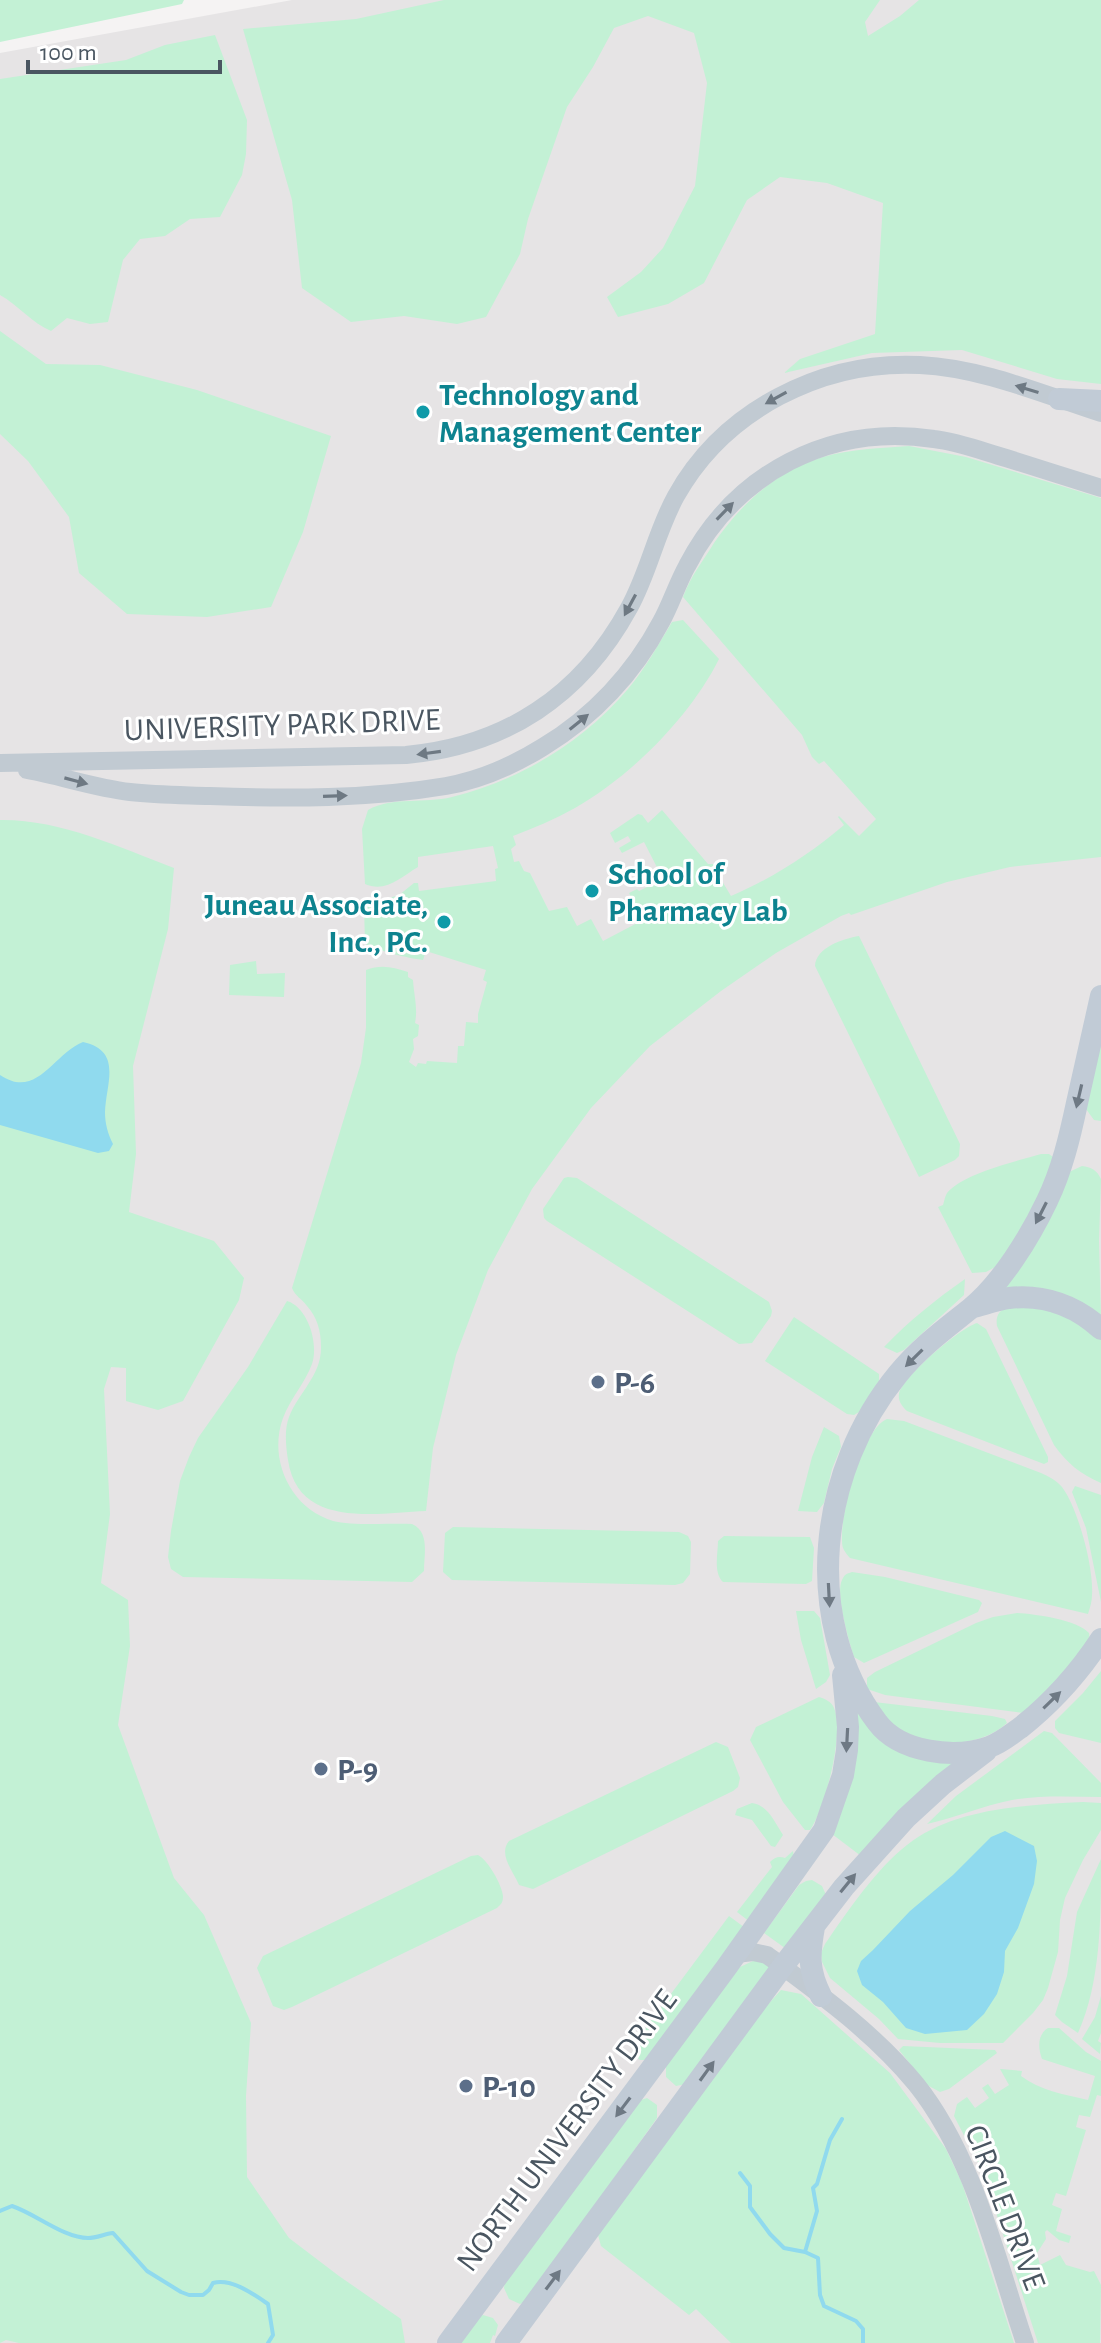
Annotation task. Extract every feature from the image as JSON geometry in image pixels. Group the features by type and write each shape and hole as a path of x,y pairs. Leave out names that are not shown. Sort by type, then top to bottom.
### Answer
{"main road":[{"path":"1059,399 1101,401"},
{"path":"1101,996 1069,1140 1049,1199 1014,1258 973,1307 942,1330 898,1374 864,1426 850,1457 833,1514 828,1573 830,1612 843,1662 882,1728 918,1748 959,1753 1002,1742 1069,1684 1101,1639"},
{"path":"973,1307 1009,1298 1038,1298 1076,1310 1101,1329"},
{"name":"NORTH UNIVERSITY DRIVE","path":"448,2343 824,1830 843,1775 847,1750 843,1662"},
{"path":"506,2343 783,1966 871,1855 943,1784 990,1747"},
{"path":"814,1927 810,1962 821,1996"}],"street":[{"name":"UNIVERSITY PARK DRIVE","path":"0,764 406,755 447,750 482,740 517,724 544,706 580,675 598,654 629,608 649,563 659,530 690,474 727,432 773,399 834,374 876,366 919,365 978,374 1101,413"},
{"name":"UNIVERSITY PARK DRIVE","path":"0,764 128,792 194,796 348,795 447,786 513,764 572,728 593,710 647,647 684,571 710,527 746,490 794,459 824,446 857,439 913,436 963,445 1101,488"},
{"name":"CIRCLE DRIVE","path":"736,1954 753,1952 767,1955 783,1966 859,2026 914,2082 950,2136 976,2195 1025,2343"}],"shaded area":[{"path":"292,0 1101,0 1101,2343 0,2343 0,53"}],"green space":[{"path":"0,0 184,0 182,4 0,42"},
{"path":"444,0 880,0 865,22 868,36 919,0 1101,0 1101,384 1057,379 962,350 872,353 784,373 800,359 875,334 883,203 827,183 780,177 747,200 704,283 668,304 618,317 607,297 641,272 663,248 695,186 707,83 694,33 648,16 614,28 567,107 528,219 520,254 486,317 457,324 404,316 351,322 302,288 292,200 243,29 356,19"},
{"path":"215,35 247,120 242,175 220,217 190,219 165,236 140,239 123,260 108,322 90,324 67,318 51,331 44,328 0,295 0,79 126,60 165,45"},
{"path":"0,331 46,364 100,365 197,390 331,436 303,532 271,607 207,617 127,614 79,573 69,517 28,461 0,434"},
{"path":"909,446 966,457 1101,498 1101,857 1010,867 947,882 841,916 776,953 650,1046 591,1108 532,1189 488,1270 456,1355 433,1448 426,1511 363,1514 323,1507 307,1497 295,1482 287,1455 289,1417 314,1375 321,1346 316,1320 292,1288 361,1063 366,1028 366,970 392,968 408,972 408,977 413,980 415,1023 419,1025 409,1062 416,1067 418,1063 426,1064 427,1061 457,1063 458,1046 464,1046 466,1022 478,1023 487,982 483,980 486,970 426,951 423,960 365,944 364,906 399,895 414,883 418,883 419,891 496,881 495,869 498,868 493,846 418,857 418,867 393,883 380,887 365,884 362,829 368,810 388,803 441,799 477,790 548,757 610,708 640,673 672,622 683,620 719,659 692,702 638,762 596,795 513,836 516,845 511,849 514,862 519,861 524,871 530,873 549,911 567,907 577,926 591,919 603,941 643,920 629,893 663,879 644,842 622,853 619,848 631,841 628,836 615,843 610,833 638,814 648,823 662,810 708,864 716,864 731,896 790,865 818,846 844,825 839,816 859,836 876,819 824,761 819,764 812,757 802,735 683,597 697,569 736,515 775,480 806,463 833,454"},
{"path":"0,820 66,829 174,868 168,929 133,1066 136,1154 129,1212 214,1241 244,1278 239,1300 183,1401 158,1410 126,1401 126,1368 111,1367 104,1389 110,1514 101,1583 128,1600 130,1646 118,1725 174,1878 204,1915 251,2023 246,2096 247,2177 289,2238 401,2319 405,2343 19,2343 6,2340 0,2343"},
{"path":"859,936 960,1144 959,1156 955,1160 919,1177 815,966 825,949"},
{"path":"256,961 257,974 285,973 284,997 229,995 230,965"},
{"path":"1101,1036 1101,1121 1094,1120 1086,1109"},
{"path":"1041,1154 1053,1157 1038,1204 997,1266 986,1272 972,1273 938,1207 943,1205 947,1193 954,1186 965,1180"},
{"path":"1082,1166 1098,1173 1101,1179 1101,1318 999,1288 1069,1172"},
{"path":"564,1178 577,1178 769,1302 771,1316 752,1343 739,1344 547,1221 543,1209"},
{"path":"965,1279 964,1295 904,1350 897,1353 884,1347 923,1311"},
{"path":"287,1301 306,1318 313,1337 314,1356 306,1378 286,1411 279,1434 278,1450 286,1480 305,1505 333,1521 412,1524 418,1528 425,1544 424,1571 412,1582 183,1577 171,1569 168,1557 171,1531 180,1481 189,1457 198,1438 248,1367"},
{"path":"1041,1304 1092,1330 1101,1340 1101,1483 1074,1467 1054,1445 997,1326 1000,1312 1011,1306"},
{"path":"794,1317 879,1374 879,1381 859,1412 847,1414 765,1361"},
{"path":"977,1323 986,1329 1048,1457 1048,1462 1044,1464 907,1411 899,1399 903,1386 921,1365 958,1334"},
{"path":"887,1419 904,1421 1041,1473 1060,1485 1074,1509 1088,1554 1092,1600 1088,1614 850,1558 843,1548 842,1529 854,1474 869,1439"},
{"path":"824,1427 839,1436 841,1447 824,1503 817,1512 798,1511 812,1457"},
{"path":"1075,1486 1101,1495 1101,1602 1086,1528 1072,1492"},
{"path":"453,1527 679,1532 688,1536 691,1542 690,1574 683,1583 675,1585 452,1580 443,1572 445,1533"},
{"path":"724,1536 810,1537 814,1548 812,1581 806,1584 723,1582 717,1563 718,1541"},
{"path":"852,1572 885,1577 982,1603 978,1612 864,1663 854,1657 841,1606 842,1580"},
{"path":"796,1611 814,1611 820,1618 830,1675 816,1689 801,1640"},
{"path":"1017,1613 1066,1621 1089,1633 1090,1642 1055,1684 1023,1713 885,1695 867,1689 867,1678 875,1672 976,1623"},
{"path":"1101,1671 1101,1743 1059,1733 1055,1721"},
{"path":"819,1697 830,1702 834,1708 837,1734 832,1770 822,1805 810,1830 805,1830 783,1802 750,1740 756,1727"},
{"path":"874,1702 992,1716 1005,1719 1007,1723 981,1738 965,1742 932,1742 901,1731 889,1722"},
{"path":"856,1708 957,1759 861,1856 832,1834"},
{"path":"1044,1731 1052,1733 1101,1783 1101,1797 1012,1800 927,1824 956,1796"},
{"path":"716,1742 728,1747 740,1778 738,1787 733,1791 533,1889 519,1885 506,1857 509,1841"},
{"path":"752,1803 767,1811 783,1835 775,1847 752,1820 735,1815 737,1809"},
{"path":"1101,1803 1101,1830 1065,1898 1058,1952 1043,2000 1003,2043 898,2039 830,1978 822,1962 821,1953 825,1944 873,1878 907,1845 946,1823 968,1816 1014,1807"},
{"path":"793,1851 794,1860 750,1922 737,1912 772,1867 770,1862 777,1857 785,1858"},
{"path":"478,1855 490,1867 502,1891 502,1903 497,1908 292,2007 284,2010 273,2006 257,1968 263,1956"},
{"path":"1101,1859 1100,1926 1095,1971 1086,2013 1078,2033 1055,2015 1067,1976 1077,1912"},
{"path":"812,1880 822,1886 826,1895 789,1951 764,1933 799,1885"},
{"path":"729,1916 748,1930 645,2060 640,2060 632,2053 647,2026"},
{"path":"760,1960 777,1967 691,2083 676,2086 666,2077 666,2063 740,1967"},
{"path":"781,1990 801,1994 890,2073 946,2149 962,2183 1014,2343 731,2343 696,2309 689,2315 601,2246 598,2235 761,2012"},
{"path":"1101,1996 1100,2054 1082,2039 1095,2017"},
{"path":"1048,2028 1059,2028 1101,2061 1101,2096 1097,2095 1090,2117 1079,2115 1076,2127 1086,2130 1066,2196 1056,2193 1052,2205 1062,2209 1056,2231 1071,2236 1069,2243 1059,2240 1047,2230 1046,2239 1037,2253 1040,2265 1060,2255 1066,2265 1094,2271 1101,2285 1100,2343 1038,2343 983,2172 954,2116 957,2104 967,2097 975,2108 989,2098 982,2088 988,2084 995,2094 1009,2085 1000,2069 1022,2071 1021,2076 1036,2085 1088,2100 1095,2076 1042,2059 1039,2042"},
{"path":"903,2046 995,2050 997,2053 949,2089 940,2092 927,2085 899,2050"},
{"path":"647,2098 657,2105 657,2118 527,2301 520,2304 509,2299 504,2288 505,2281 638,2101"},
{"path":"480,2316 493,2318 498,2325 490,2343 461,2343"}],"water":[{"path":"83,1042 95,1046 108,1060 105,1116 113,1144 109,1151 98,1153 0,1125 0,1075 13,1081 35,1079"},
{"path":"1005,1831 1034,1846 1037,1861 1034,1884 1018,1928 1005,1951 1004,1972 997,1994 984,2014 967,2030 925,2034 906,2028 883,2002 862,1985 857,1971 861,1961 991,1837"}],"waterway":[{"path":"805,2252 817,2211 813,2188 817,2184 830,2140 842,2119"},
{"path":"740,2173 750,2186 750,2207 770,2234 784,2248 818,2258 820,2295 824,2306 856,2321 863,2329 863,2343"},
{"path":"0,2211 12,2206 79,2237 113,2233 147,2271 189,2295 203,2295 213,2283 220,2282 241,2288 268,2304 273,2335 268,2343"}],"place":[{"name":"Technology and Management Center","path":"423,412"},
{"name":"School of Pharmacy Lab","path":"592,891"},
{"name":"Juneau Associate, Inc., P.C.","path":"444,922"},
{"name":"P-6","path":"598,1382"},
{"name":"P-9","path":"321,1769"},
{"name":"P-10","path":"466,2086"}]}
